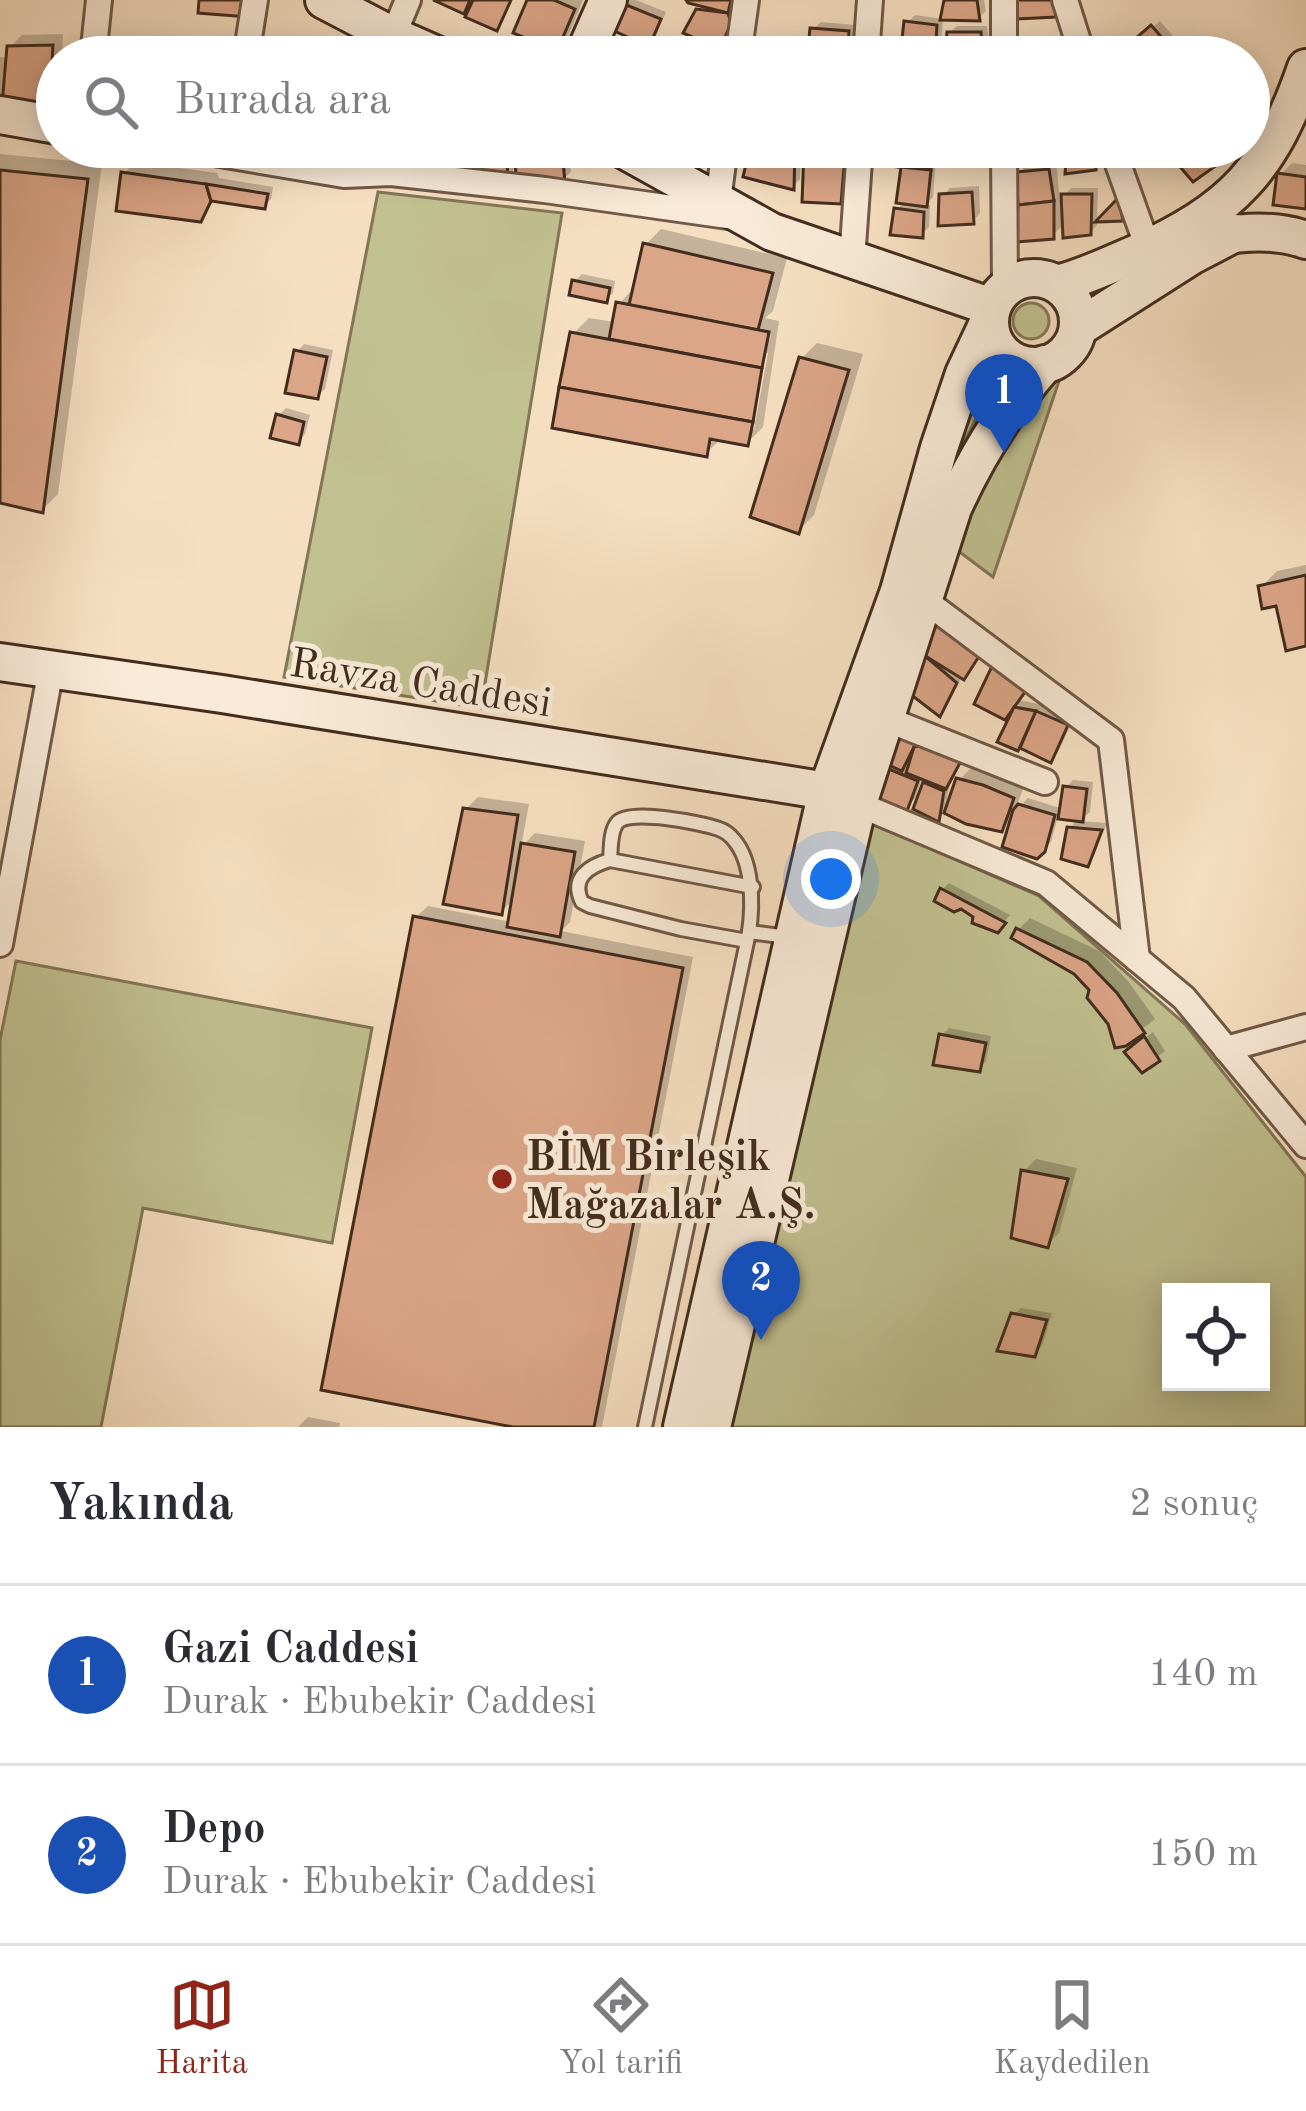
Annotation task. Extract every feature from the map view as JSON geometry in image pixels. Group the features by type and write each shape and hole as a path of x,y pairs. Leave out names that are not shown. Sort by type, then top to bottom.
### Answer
{"main road":[{"path":"324,0 385,36"},
{"path":"593,36 608,0"},
{"path":"1270,147 1285,124 1306,71"},
{"path":"0,115 36,121"},
{"path":"658,168 789,239 995,306"},
{"path":"1057,284 1085,277 1199,221 1228,201 1256,168"},
{"path":"1148,248 1234,233 1284,232 1306,240"},
{"path":"1078,328 1234,233"},
{"path":"843,798 886,719 939,448 964,374 995,306 1022,279 1035,277 1057,284 1072,298 1078,328 1064,354 1045,364 1021,364 998,348 992,335 995,306"},
{"path":"682,1427 843,798 912,596 971,469 1016,397 1045,364"},
{"name":"Ravza Caddesi","path":"0,662 843,798"},
{"path":"712,1427 809,942"}],"street":[{"path":"95,36 99,0"},
{"path":"249,36 255,0"},
{"path":"402,36 408,0"},
{"path":"741,36 746,0"},
{"path":"867,36 870,0"},
{"path":"1004,0 1004,36"},
{"path":"1066,0 1077,36"},
{"path":"311,168 344,175 391,173 733,210 728,168"},
{"path":"391,168 391,173"},
{"path":"852,260 859,168"},
{"path":"995,306 1003,168"},
{"path":"1119,168 1148,248"},
{"path":"912,596 1111,740 1137,959"},
{"path":"0,944 51,669"},
{"path":"886,719 1045,782"},
{"path":"843,798 1046,883 1184,998 1306,1144"},
{"path":"1226,1049 1306,1027"}],"lane":[{"path":"610,860 618,820 637,816 682,821 728,834 741,850 752,886 748,936 645,1427"},
{"path":"752,886 610,860 584,872 578,887 582,902 681,929 809,942"}],"shaded area":[{"path":"378,192 562,213 481,708 284,677"},
{"path":"1031,303 1043,309 1049,321 1043,333 1031,339 1019,333 1013,321 1019,309"},
{"path":"984,346 1014,369 981,409 945,477"},
{"path":"1062,372 993,577 953,547 1014,433"},
{"path":"870,822 1039,896 1185,1024 1306,1177 1306,1427 727,1427"},
{"path":"16,961 372,1028 332,1243 143,1208 101,1427 0,1427 0,1040"}],"building":[{"path":"199,0 248,0 248,17 198,13"},
{"path":"433,0 470,0 464,14"},
{"path":"473,0 511,0 497,31 465,17"},
{"path":"527,0 554,0 575,9 563,36 513,33"},
{"path":"686,0 731,0 728,13"},
{"path":"944,0 977,0 980,21 940,20"},
{"path":"1014,0 1055,0 1056,17 1015,19"},
{"path":"619,2 661,19 654,36 625,36 606,27"},
{"path":"696,9 728,13 731,23 726,36 683,33"},
{"path":"904,21 937,25 936,36 902,36"},
{"path":"1151,25 1160,36 1138,36"},
{"path":"810,28 849,31 849,36 809,36"},
{"path":"947,32 981,32 981,36 947,36"},
{"path":"36,45 36,112 2,105 7,46"},
{"path":"406,168 456,168 456,175"},
{"path":"507,168 508,179 461,170"},
{"path":"516,168 564,168 565,182 515,181"},
{"path":"745,168 795,168 794,190 743,177"},
{"path":"803,168 844,168 841,204 802,202"},
{"path":"901,168 931,170 927,207 896,203"},
{"path":"1065,168 1096,168 1096,170 1065,174"},
{"path":"1181,168 1213,168 1193,182"},
{"path":"1049,169 1054,201 1018,205 1016,172"},
{"path":"0,170 88,179 43,513 0,503"},
{"path":"121,172 206,184 211,201 201,222 116,211"},
{"path":"1277,173 1306,177 1306,209 1273,205"},
{"path":"206,184 268,194 265,209 211,201"},
{"path":"972,192 974,224 938,226 939,194"},
{"path":"1061,194 1092,194 1091,235 1063,238"},
{"path":"1119,197 1123,221 1095,222"},
{"path":"1054,201 1054,239 1016,242 1018,205"},
{"path":"894,208 924,212 923,238 890,235"},
{"path":"643,243 773,273 758,330 629,305"},
{"path":"572,280 610,288 607,303 569,295"},
{"path":"616,302 769,332 762,368 609,339"},
{"path":"570,332 762,368 753,422 559,387"},
{"path":"294,350 327,357 318,399 285,393"},
{"path":"799,357 849,370 799,534 750,517"},
{"path":"559,387 753,422 748,446 710,439 707,457 552,428"},
{"path":"276,414 304,422 299,445 270,438"},
{"path":"1306,575 1306,646 1286,651 1276,606 1262,609 1258,586"},
{"path":"940,620 983,650 964,680 919,652"},
{"path":"925,656 957,683 940,717 901,687"},
{"path":"993,664 1030,685 1005,720 974,704"},
{"path":"1014,707 1036,711 1018,751 997,742"},
{"path":"1036,711 1068,725 1051,763 1020,748"},
{"path":"890,731 916,743 902,771 875,759"},
{"path":"924,745 961,761 946,789 906,773 914,747"},
{"path":"879,765 918,781 907,811 865,794"},
{"path":"956,778 1014,798 1002,832 966,824 944,813"},
{"path":"923,782 944,791 939,822 913,809"},
{"path":"1063,786 1087,789 1083,822 1058,819"},
{"path":"1018,804 1055,815 1045,852 1037,859 1002,847"},
{"path":"463,808 518,815 502,915 443,904"},
{"path":"1067,827 1102,830 1088,867 1061,859"},
{"path":"521,843 575,852 560,937 507,927"},
{"path":"940,888 1006,923 998,933 972,923 973,917 961,909 954,912 934,901"},
{"name":"BİM Birleşik Mağazalar A.Ş.","path":"413,916 683,968 594,1427 513,1427 321,1390"},
{"path":"1016,928 1087,962 1117,993 1145,1033 1115,1048 1108,1024 1087,998 1089,990 1074,974 1011,938"},
{"path":"939,1034 986,1043 980,1072 933,1065"},
{"path":"1144,1036 1160,1061 1142,1073 1124,1052"},
{"path":"1021,1170 1068,1179 1048,1248 1011,1238"},
{"path":"1011,1313 1047,1320 1035,1357 997,1351"}],"place":[{"name":"Gazi Caddesi","path":"1004,453"},
{"name":"BİM Birleşik Mağazalar A.Ş.","path":"502,1179"},
{"name":"Depo","path":"761,1340"}]}
